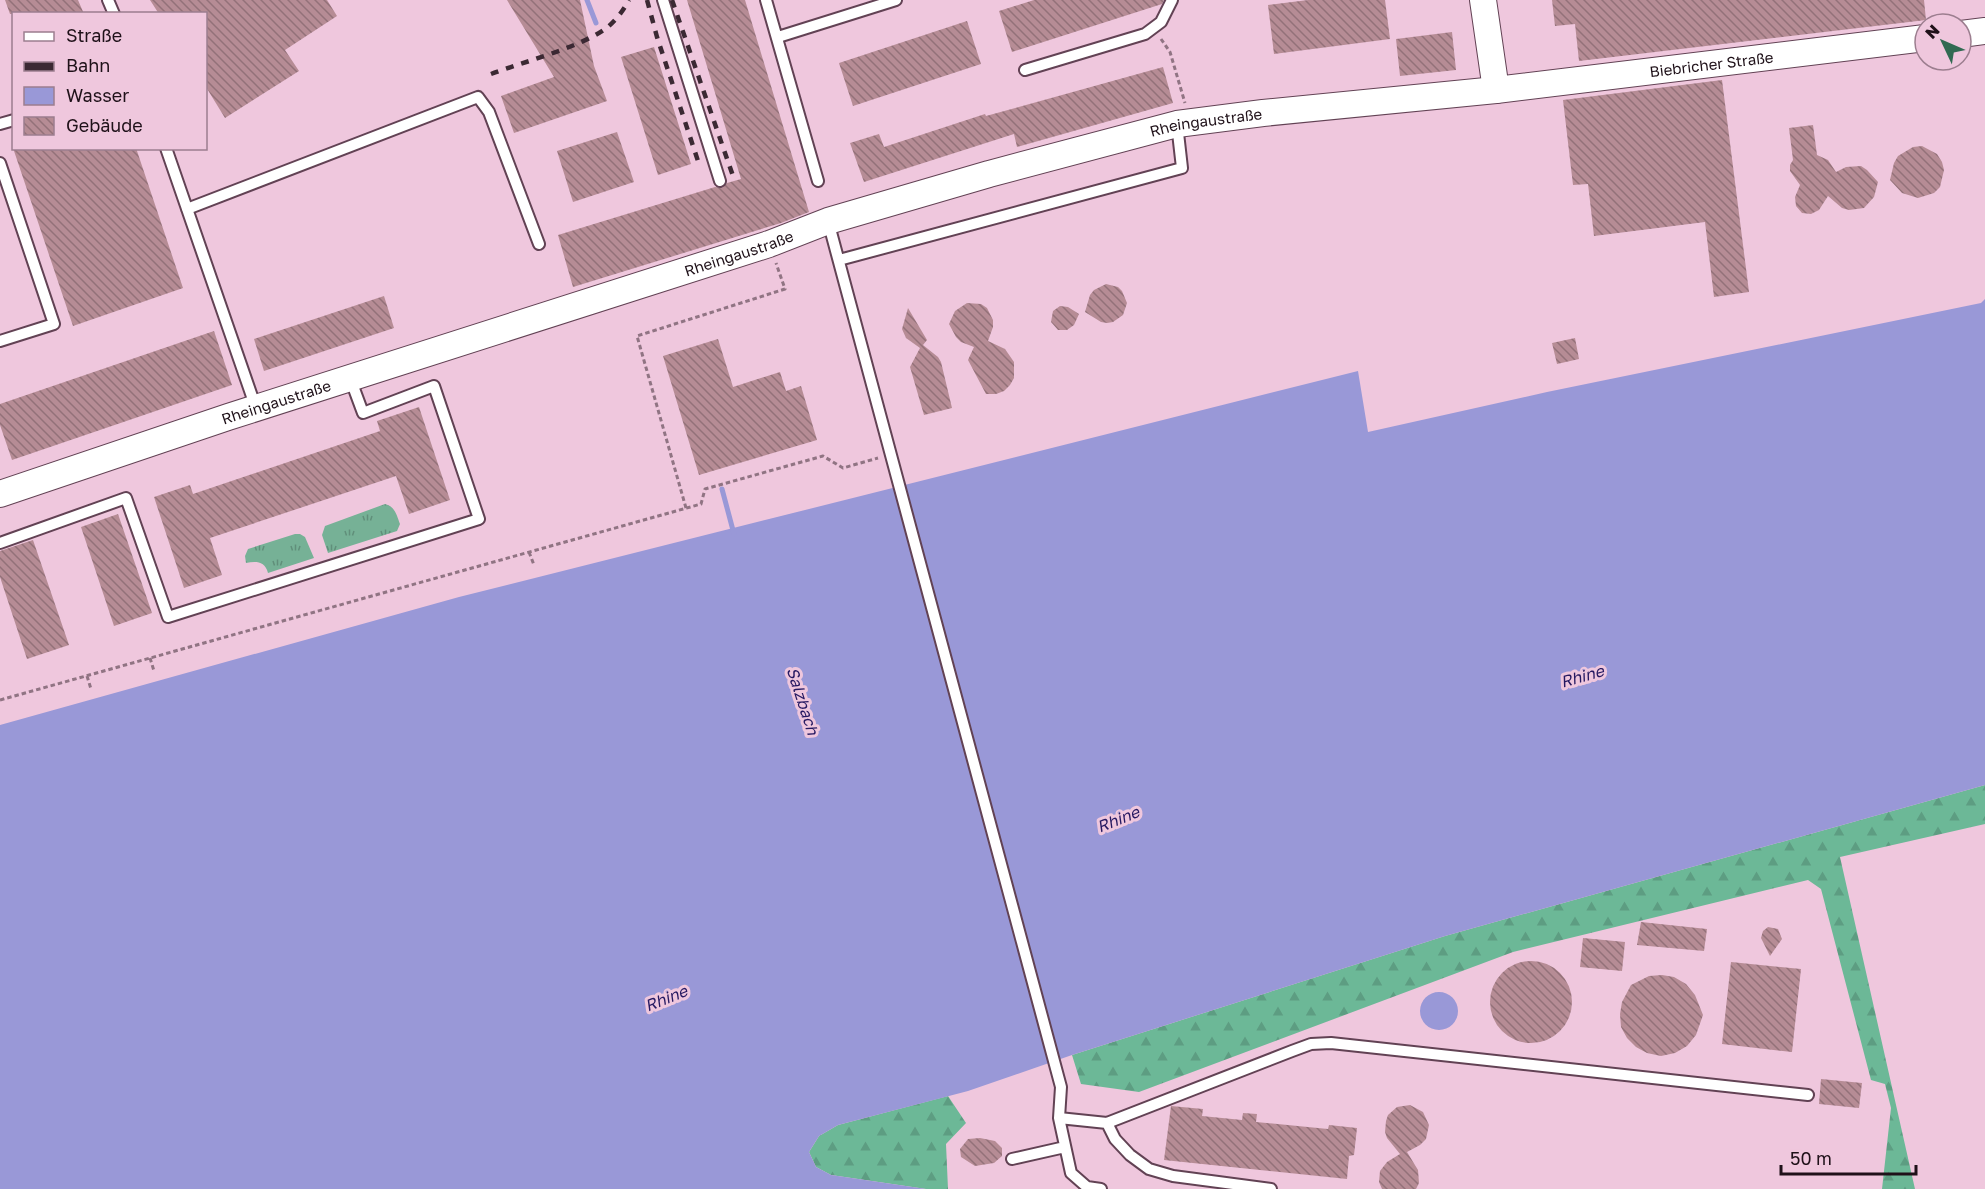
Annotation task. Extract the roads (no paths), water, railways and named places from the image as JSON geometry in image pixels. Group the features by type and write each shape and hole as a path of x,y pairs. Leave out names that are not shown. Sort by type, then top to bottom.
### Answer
{"street":[{"path":"1483,0 1496,90"},
{"name":"Biebricher Straße","path":"1496,90 1913,39"},
{"name":"Rheingaustraße","path":"0,494 256,408 769,244 828,221 1012,168 1181,113 1263,113 1496,90"}],"lane":[{"path":"663,0 720,181"},
{"path":"766,0 818,181"},
{"path":"778,37 896,0"},
{"path":"1025,70 1145,34 1161,22 1172,0"},
{"path":"187,209 478,97 489,112 538,244"},
{"path":"839,260 1182,168 1181,113"},
{"path":"167,150 256,408"},
{"path":"0,163 54,324 0,340"},
{"path":"828,221 1061,1088 1059,1118 1071,1173 1087,1187 1101,1189"},
{"path":"0,543 126,498 168,617 479,519 434,386 363,413 350,378"},
{"path":"1059,1118 1107,1124 1311,1044 1331,1043 1808,1095"},
{"path":"1107,1124 1115,1139 1130,1155 1149,1169 1173,1176 1271,1189"},
{"path":"1012,1159 1065,1147"}],"water":[{"name":"Rhine","path":"1985,299 1985,785 1445,936 1072,1055 968,1091 838,1125 819,1136 809,1152 816,1167 831,1175 926,1189 0,1189 0,725 459,597 1358,371 1368,432 1547,392 1981,303"},
{"path":"1439,992 1453,997 1458,1011 1453,1025 1439,1030 1425,1025 1420,1011 1425,997"}],"waterway":[{"name":"Salzbach","path":"587,0 596,23"},
{"name":"Salzbach","path":"722,489 734,534"}],"railway":[{"path":"491,74 594,36 612,23 629,0"},
{"path":"647,0 698,161"},
{"path":"672,0 733,176"}]}
